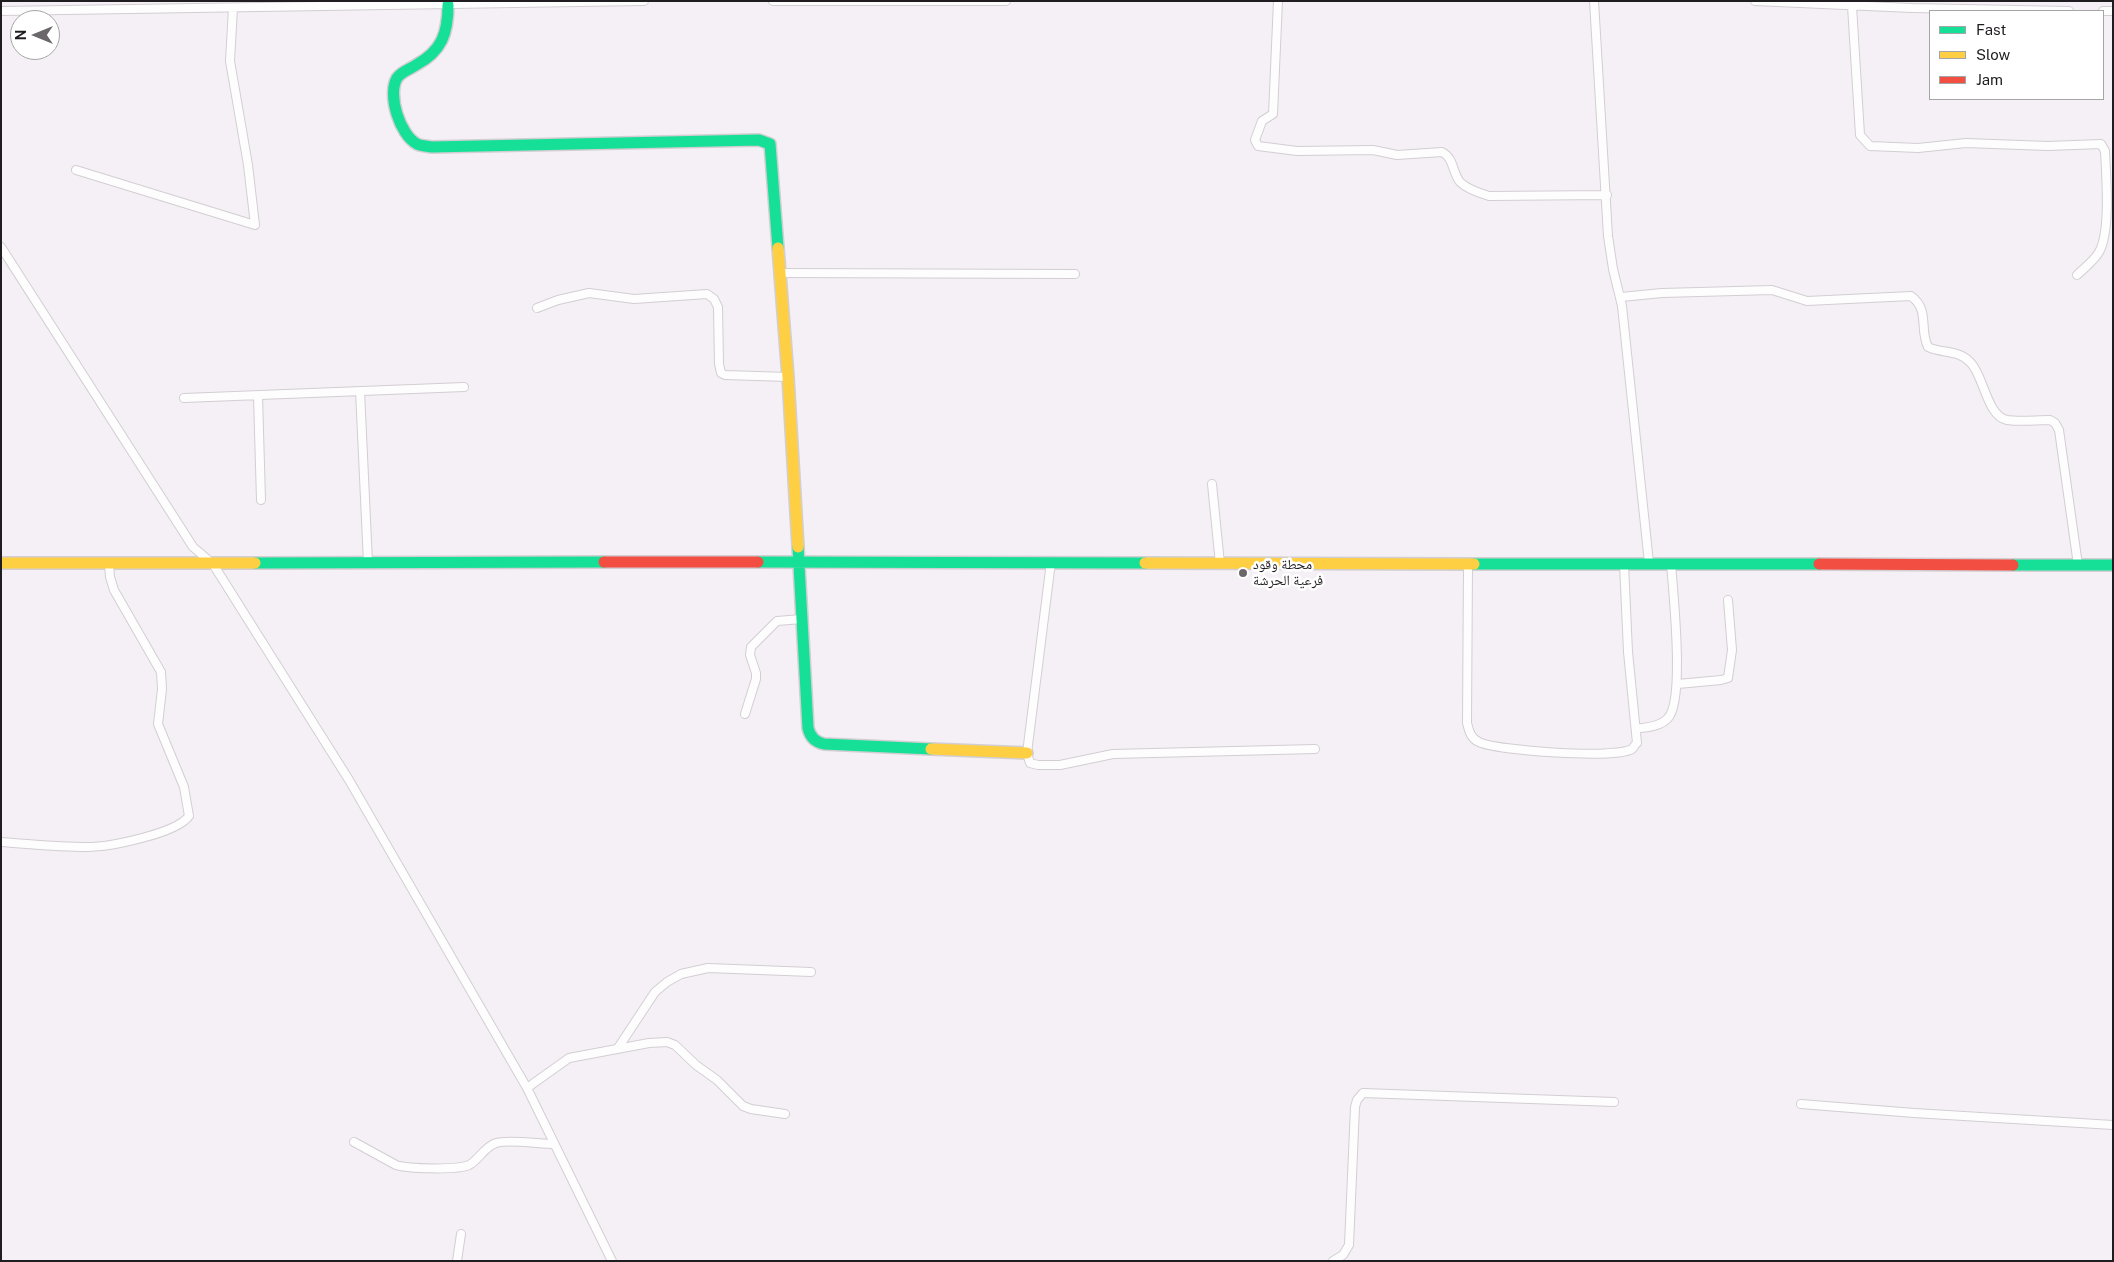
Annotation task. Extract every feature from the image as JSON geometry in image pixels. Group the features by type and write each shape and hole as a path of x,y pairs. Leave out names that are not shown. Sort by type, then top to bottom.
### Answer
{"street":[{"path":"86,1 86,11"},
{"path":"1,11 233,8 259,4 448,5 644,1"},
{"path":"773,1 1006,1"},
{"path":"1278,1 1273,114 1262,122 1255,140 1258,146 1276,150 1373,150 1397,155 1442,152 1448,156 1461,183 1472,190 1489,196 1607,195"},
{"path":"1594,1 1608,236 1613,269 1621,297 1649,563"},
{"path":"1755,1 1852,6 2026,10"},
{"path":"448,5 446,38 437,51 429,59 401,75 396,80 394,94 396,112 407,135 415,143 432,147 454,147 767,142 772,148 788,377 809,733 816,742 824,744 1027,753"},
{"path":"1852,6 1860,135 1870,146 1918,148 1966,143 2048,146 2101,144 2105,151 2108,199 2104,234 2100,252 2078,275"},
{"path":"76,170 255,225 248,165 230,61 233,8"},
{"path":"1,247 192,547 212,564 349,780 527,1088 612,1261"},
{"path":"780,273 1075,274"},
{"path":"1621,297 1772,290 1807,301 1911,296 1918,301 1922,308 1925,341 1928,347 1935,350 1958,353 1970,362 1978,372 1996,414 2008,420 2050,420 2056,423 2059,430 2078,565"},
{"path":"537,308 558,300 589,293 634,299 707,294 714,299 718,307 718,364 721,373 725,375 788,377"},
{"path":"184,398 464,387"},
{"path":"360,391 368,563"},
{"path":"258,396 261,500"},
{"path":"1212,484 1220,564"},
{"path":"1,563 1051,562 1468,565 1672,563 2113,565"},
{"path":"1051,562 1027,753 1028,760 1033,764 1072,763 1113,754 1314,749"},
{"path":"1636,728 1657,725 1668,718 1674,707 1678,684 1672,563"},
{"path":"1,842 89,847 160,834 180,824 188,816 184,787 158,724 162,689 161,672 114,590 109,564"},
{"path":"1468,565 1466,724 1469,731 1476,740 1485,744 1532,751 1610,752 1633,748 1637,742 1628,652 1624,564"},
{"path":"1678,684 1728,678 1732,650 1728,600"},
{"path":"746,714 756,679 756,672 750,655 751,647 777,622 802,619"},
{"path":"618,1048 655,992 681,974 713,968 811,972"},
{"path":"527,1088 570,1058 649,1043 671,1043 718,1080 743,1106 784,1114"},
{"path":"1337,1260 1349,1245 1355,1107 1357,1100 1363,1093 1614,1102"},
{"path":"1801,1104 2113,1125"},
{"path":"354,1142 396,1165 429,1168 468,1165 487,1148 496,1143 554,1144"},
{"path":"457,1261 461,1234"}],"traffic: fast":[{"path":"448,5 445,33 438,47 425,60 401,74 394,85 394,104 397,114 405,132 417,144 432,147 759,140 770,144 778,248"},
{"path":"798,547 808,728 810,734 818,742 824,744 931,749"},
{"path":"255,563 604,562"},
{"path":"758,562 1145,563"},
{"path":"1474,564 1819,564"},
{"path":"2013,565 2113,565"}],"traffic: slow":[{"path":"778,248 798,547"},
{"path":"1,563 255,563"},
{"path":"1145,563 1474,564"},
{"path":"931,749 1027,753"}],"traffic: jam":[{"path":"604,562 758,562"},
{"path":"1819,564 2013,565"}],"place":[{"name":"محطة وقود فرعية الحرشة","path":"1243,573"}]}
